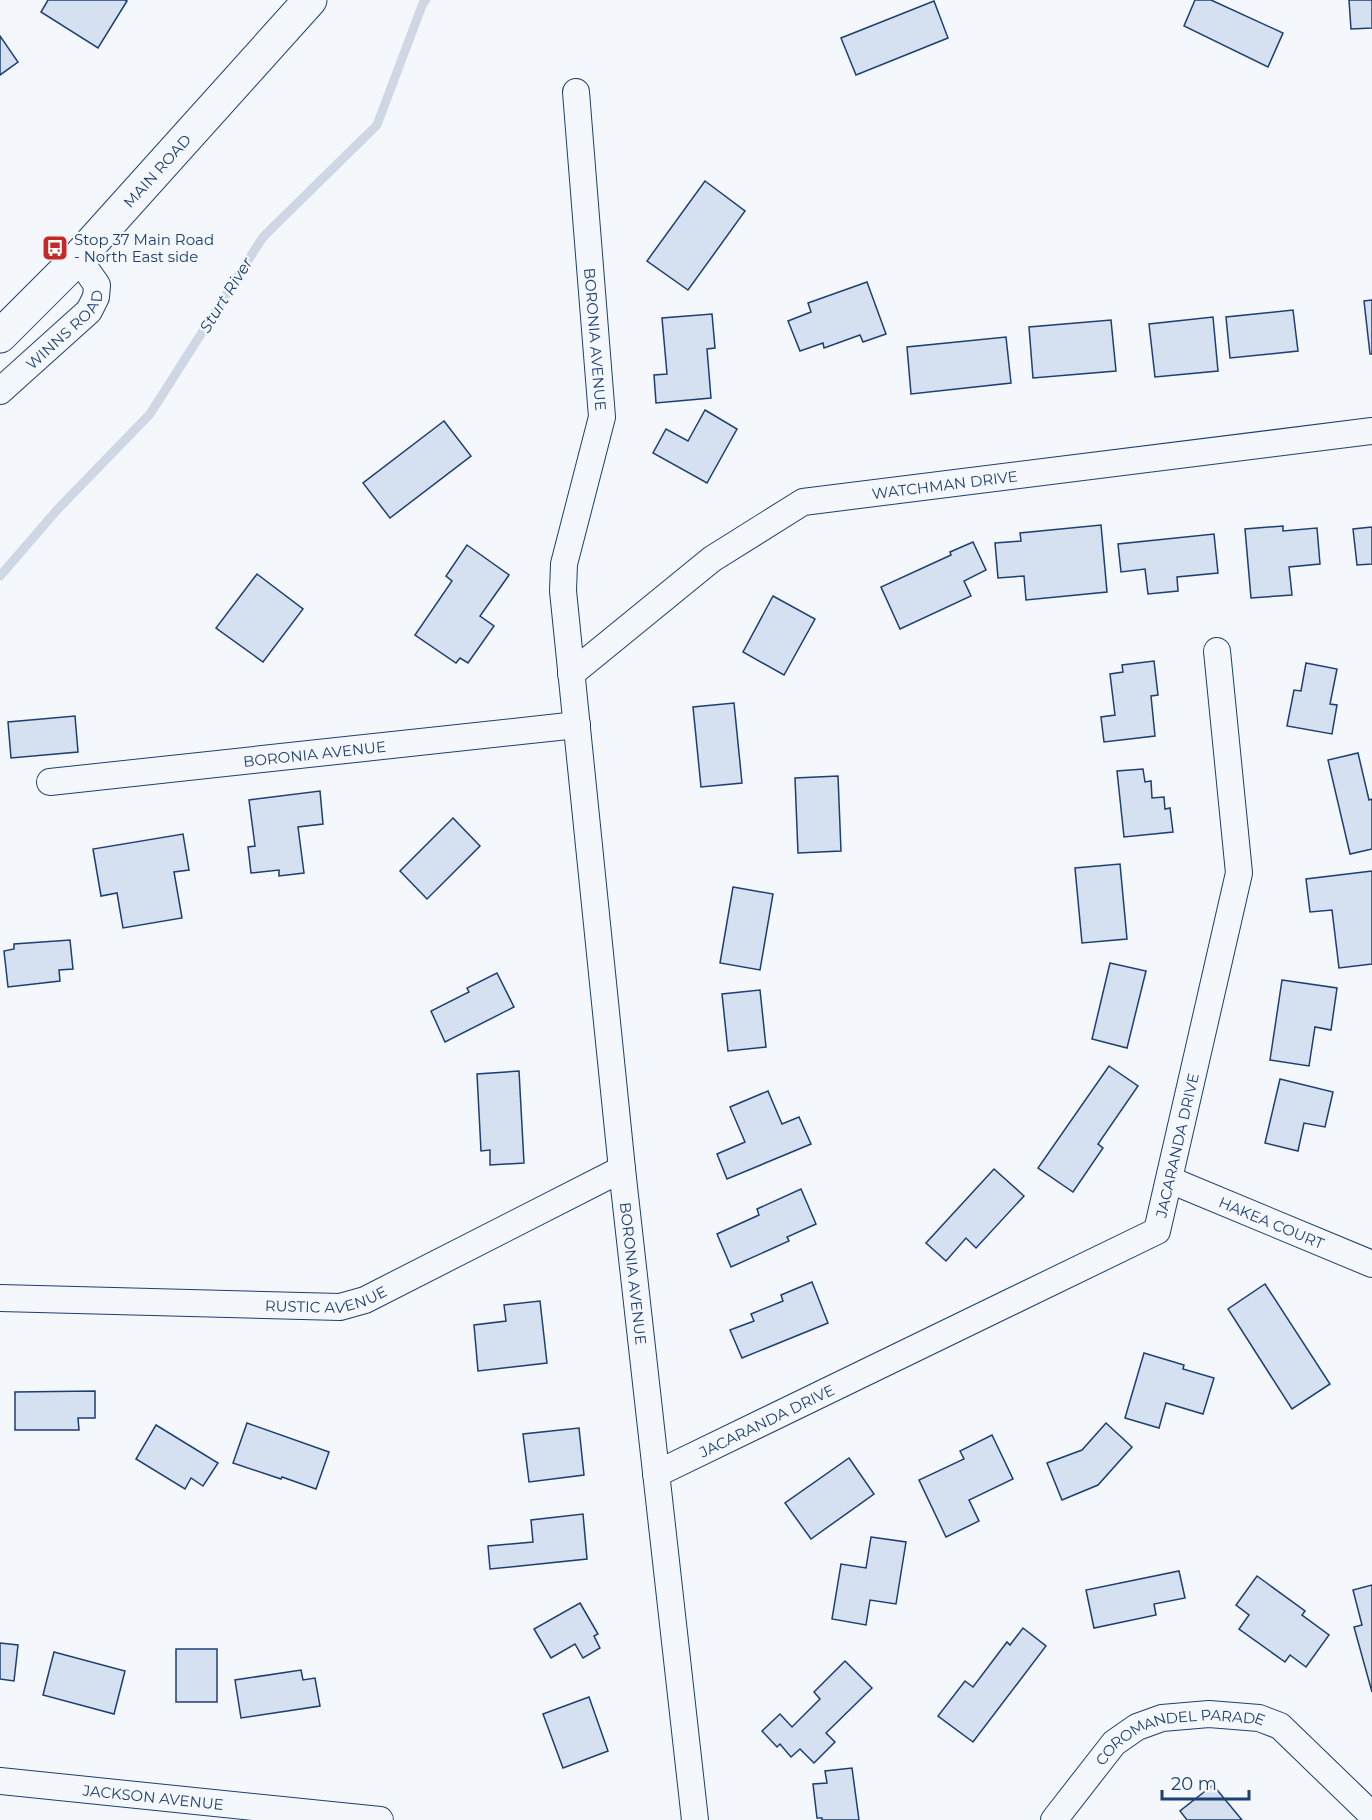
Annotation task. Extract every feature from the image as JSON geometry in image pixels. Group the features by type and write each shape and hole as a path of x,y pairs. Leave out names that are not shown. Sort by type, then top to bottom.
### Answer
{"main road":[{"name":"MAIN ROAD","path":"0,336 78,258 310,0"}],"street":[{"name":"BORONIA AVENUE","path":"576,92 602,417 564,564 563,591 622,1169 695,1820"},
{"name":"WINNS ROAD","path":"0,391 89,311 96,297 97,285 78,258"},
{"name":"WATCHMAN DRIVE","path":"571,674 712,559 803,502 1372,431"},
{"name":"JACARANDA DRIVE","path":"656,1474 1157,1231 1239,873 1217,651"},
{"name":"BORONIA AVENUE","path":"50,782 577,725"},
{"name":"RUSTIC AVENUE","path":"0,1298 340,1307 365,1300 622,1169"},
{"name":"HAKEA COURT","path":"1170,1180 1372,1264"},
{"name":"COROMANDEL PARADE","path":"1054,1820 1114,1743 1137,1727 1161,1718 1209,1714 1259,1718 1280,1726 1372,1815"},
{"name":"JACKSON AVENUE","path":"0,1781 380,1820"}],"building":[{"path":"48,0 127,1 98,48 41,12"},
{"path":"1195,0 1211,0 1283,33 1268,67 1184,26"},
{"path":"1349,0 1372,0 1372,28 1351,29"},
{"path":"934,1 948,38 856,75 841,38"},
{"path":"0,36 18,62 0,75"},
{"path":"705,181 745,211 688,290 647,261"},
{"path":"867,282 886,334 863,342 860,335 824,348 823,343 800,351 788,321 811,312 808,303"},
{"path":"1372,300 1372,354 1370,354 1364,301"},
{"path":"1293,310 1298,351 1230,358 1226,317"},
{"path":"712,314 715,348 707,349 711,398 656,403 654,375 667,374 662,318"},
{"path":"1213,317 1218,371 1155,377 1149,324"},
{"path":"1111,320 1116,371 1033,378 1029,327"},
{"path":"1006,337 1011,383 911,394 907,347"},
{"path":"705,410 737,429 707,483 653,453 666,429 688,441"},
{"path":"444,421 471,456 390,518 363,483"},
{"path":"1101,525 1107,592 1026,600 1024,576 998,578 995,543 1021,541 1020,533"},
{"path":"1283,526 1283,531 1317,528 1320,564 1289,567 1292,595 1251,598 1245,529"},
{"path":"1372,527 1372,564 1357,565 1353,529"},
{"path":"1214,534 1218,573 1177,577 1178,591 1148,594 1145,569 1121,572 1118,544"},
{"path":"973,542 986,570 964,581 971,596 900,629 881,587 951,555 950,552"},
{"path":"467,545 509,575 480,616 494,626 468,663 460,658 456,663 415,635 452,581 446,576"},
{"path":"257,574 303,609 263,662 216,628"},
{"path":"773,596 815,619 784,675 743,652"},
{"path":"1154,661 1158,695 1151,696 1155,736 1104,742 1101,717 1115,715 1110,674 1123,672 1122,665"},
{"path":"1306,663 1337,669 1330,704 1337,705 1332,734 1287,726 1294,690 1301,691"},
{"path":"734,703 742,783 701,787 693,707"},
{"path":"75,716 78,752 11,758 8,722"},
{"path":"1358,753 1369,800 1372,799 1372,849 1350,854 1328,760"},
{"path":"1143,769 1145,782 1151,781 1152,798 1164,797 1165,809 1170,808 1173,832 1124,837 1117,771"},
{"path":"838,776 841,851 798,853 795,778"},
{"path":"320,791 323,824 298,827 304,873 279,876 279,870 251,873 248,847 255,846 249,800"},
{"path":"453,818 480,846 427,899 400,871"},
{"path":"183,834 189,870 174,872 182,918 123,928 117,893 101,896 93,849"},
{"path":"1120,864 1127,939 1082,943 1075,868"},
{"path":"1372,871 1372,964 1339,968 1332,910 1310,912 1306,879"},
{"path":"733,887 773,894 760,970 720,963"},
{"path":"70,940 73,969 59,970 60,981 8,987 4,951 14,949 14,944"},
{"path":"1110,963 1146,971 1127,1048 1092,1039"},
{"path":"497,973 514,1007 445,1042 431,1011 469,992 467,988"},
{"path":"1282,980 1337,988 1331,1030 1315,1027 1309,1066 1270,1060"},
{"path":"760,990 766,1047 728,1051 722,994"},
{"path":"1109,1066 1138,1086 1098,1144 1103,1148 1073,1192 1038,1168"},
{"path":"519,1071 524,1163 490,1165 490,1150 481,1151 477,1074"},
{"path":"1280,1079 1333,1092 1325,1127 1304,1123 1298,1151 1265,1143"},
{"path":"768,1091 782,1124 799,1117 811,1144 727,1179 717,1154 745,1142 730,1107"},
{"path":"994,1169 1024,1196 976,1248 966,1238 946,1261 926,1243"},
{"path":"801,1189 816,1224 787,1237 789,1241 731,1267 717,1234 759,1215 757,1209"},
{"path":"812,1282 828,1323 742,1358 730,1330 754,1321 751,1314 783,1301 781,1295"},
{"path":"1265,1284 1330,1384 1292,1409 1228,1309"},
{"path":"540,1301 547,1363 478,1371 474,1325 506,1321 504,1305"},
{"path":"1144,1353 1184,1365 1183,1369 1214,1378 1203,1414 1166,1403 1159,1428 1125,1418"},
{"path":"95,1391 95,1418 78,1418 79,1430 15,1430 15,1392"},
{"path":"247,1423 329,1452 316,1489 233,1463"},
{"path":"1106,1423 1132,1447 1098,1485 1062,1500 1047,1463 1082,1450"},
{"path":"156,1425 218,1463 203,1486 191,1478 185,1489 136,1459"},
{"path":"579,1428 584,1475 529,1482 523,1434"},
{"path":"992,1435 1013,1479 969,1500 979,1521 946,1537 919,1480 964,1459 960,1451"},
{"path":"849,1458 874,1494 811,1539 785,1503"},
{"path":"583,1514 587,1559 490,1569 488,1546 533,1542 531,1520"},
{"path":"871,1537 906,1542 896,1604 870,1600 866,1625 832,1619 841,1564 866,1568"},
{"path":"1179,1571 1185,1598 1154,1604 1156,1615 1094,1628 1086,1590"},
{"path":"1257,1576 1305,1611 1302,1615 1329,1635 1306,1667 1290,1655 1285,1662 1239,1629 1249,1615 1236,1605"},
{"path":"1372,1585 1372,1692 1354,1627 1362,1625 1353,1590"},
{"path":"580,1603 598,1634 594,1636 600,1648 583,1658 575,1644 551,1658 534,1629"},
{"path":"1023,1628 1046,1646 973,1742 938,1716 965,1681 973,1687 1007,1642 1010,1645"},
{"path":"0,1643 18,1645 14,1681 0,1679"},
{"path":"176,1649 217,1649 217,1702 176,1702"},
{"path":"54,1652 125,1671 114,1714 43,1695"},
{"path":"845,1661 872,1688 826,1733 835,1742 814,1763 800,1749 791,1757 780,1744 777,1747 762,1731 780,1714 792,1727 820,1699 814,1692"},
{"path":"301,1670 303,1680 315,1678 320,1706 241,1718 235,1680"},
{"path":"589,1697 608,1751 563,1768 543,1714"},
{"path":"852,1768 859,1820 817,1818 813,1784 827,1783 825,1771"},
{"path":"1213,1785 1242,1820 1187,1820 1180,1811"}],"waterway":[{"name":"Sturt River","path":"0,576 57,510 150,414 263,237 377,125 426,0"}],"place":[{"name":"Stop 37 Main Road - North East side","path":"55,248"}]}
